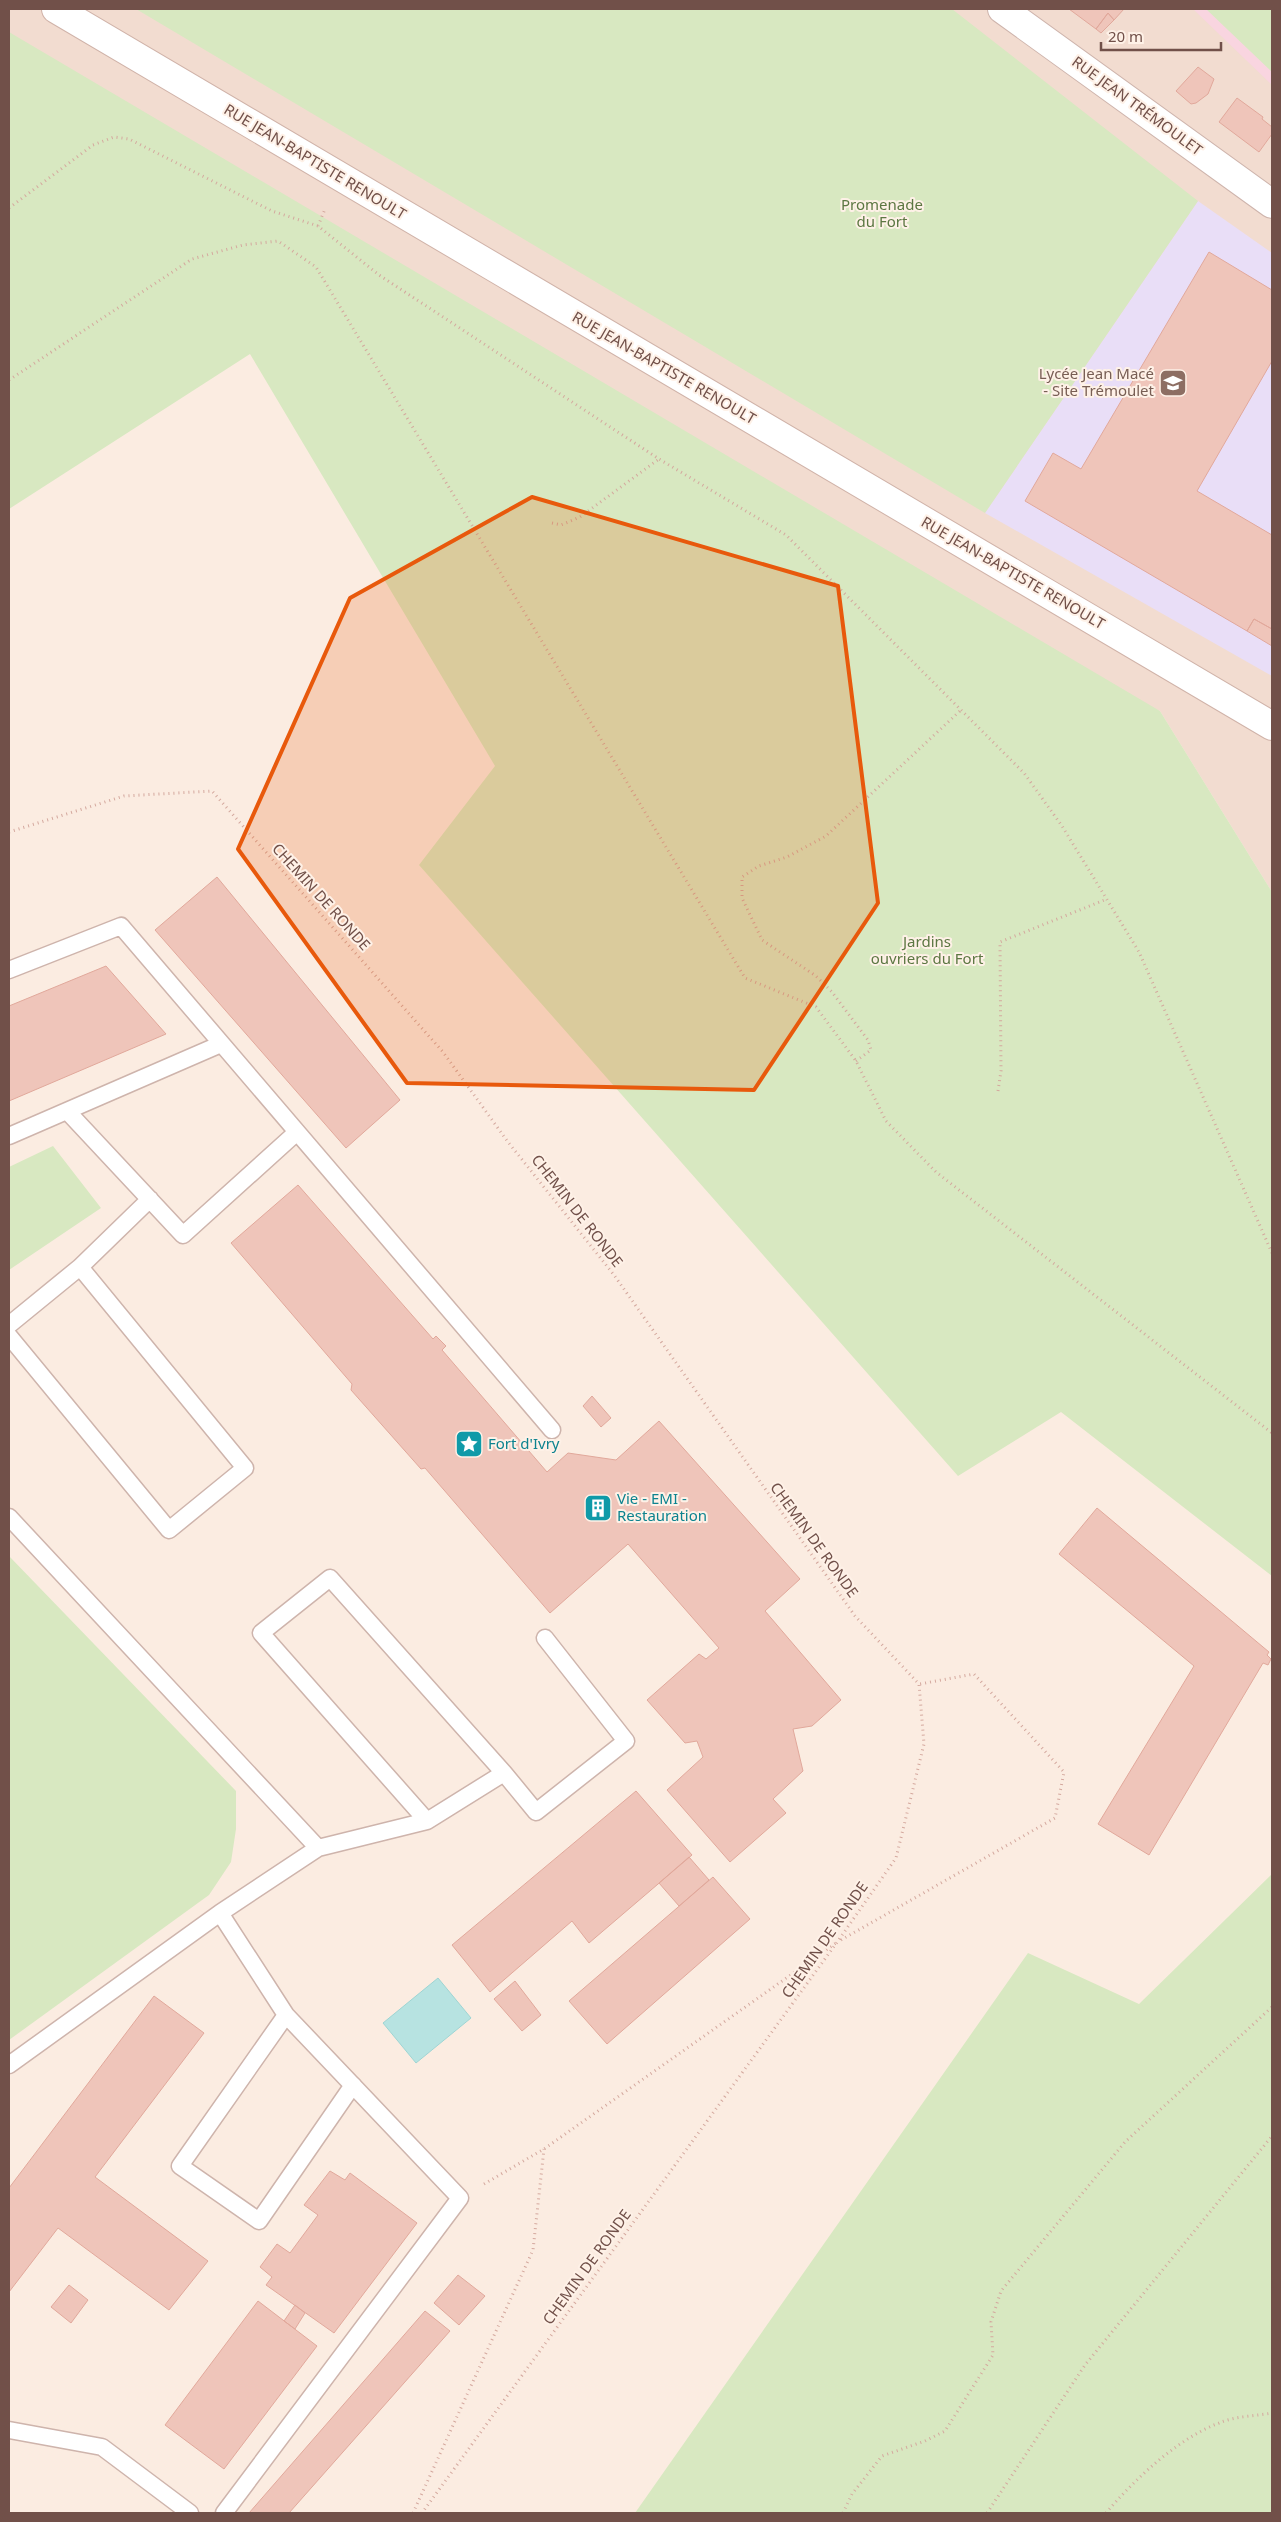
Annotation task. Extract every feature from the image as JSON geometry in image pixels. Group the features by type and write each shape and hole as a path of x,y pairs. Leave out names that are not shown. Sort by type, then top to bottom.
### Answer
{"main road":[{"name":"RUE JEAN-BAPTISTE RENOULT","path":"56,9 1272,726"},
{"name":"RUE JEAN TRÉMOULET","path":"1002,9 1272,204"}],"lane":[{"path":"9,970 121,926 552,1430"},
{"path":"9,1136 221,1044"},
{"path":"68,1112 183,1235 297,1132"},
{"path":"9,1325 80,1267 150,1199"},
{"path":"9,1336 169,1530 245,1468 80,1267"},
{"path":"9,1517 318,1848"},
{"path":"427,1821 261,1633 330,1578 536,1812 626,1742 545,1638"},
{"path":"9,2065 220,1913 318,1848 427,1821 504,1774"},
{"path":"220,1913 286,2015 460,2198 224,2513"},
{"path":"286,2015 180,2166 259,2221 353,2085"},
{"path":"9,2430 102,2447 190,2513"}],"path":[{"path":"9,208 93,145 114,137 129,139 272,211 318,226 379,275 659,459 786,535 1024,772 1062,826 1139,952 1272,1253"},
{"path":"9,380 192,259 243,245 278,241 316,267 745,978 816,1007 856,1061 886,1121 936,1172 1272,1433"},
{"path":"552,523 561,525 580,517 659,459"},
{"path":"856,1061 871,1050 868,1040 816,976 762,940 742,898 742,877 759,866 787,857 826,836 961,710"},
{"name":"CHEMIN DE RONDE","path":"10,833 124,796 212,791 443,1052 508,1142 614,1275 855,1616 920,1684 924,1744 896,1858 838,1941 422,2513"},
{"path":"998,1091 1001,1051 1000,942 1106,899"},
{"path":"460,2198 544,2149 838,1941 1055,1818 1064,1772 974,1674 920,1684"},
{"path":"843,2513 852,2494 882,2456 925,2441 945,2431 993,2355 991,2322 1001,2291 1112,2156 1272,2007"},
{"path":"987,2513 1084,2365 1272,2136"},
{"path":"413,2513 532,2250 544,2149"},
{"path":"1106,2513 1150,2468 1197,2434 1221,2422 1272,2413"}],"highlighted area":[{"path":"532,497 838,586 878,903 754,1090 407,1083 238,849 350,598"}],"shaded area":[{"path":"9,9 1272,9 1272,892 1160,711 9,191"},
{"path":"1193,9 1272,9 1272,85"},
{"name":"Lycée Jean Macé - Site Trémoulet","path":"1198,201 1272,253 1272,676 985,513"}],"green space":[{"name":"Promenade du Fort","path":"136,9 952,9 1198,201 985,513"},
{"path":"1206,9 1272,9 1272,72"},
{"name":"Jardins ouvriers du Fort","path":"9,32 1160,711 1272,892 1272,1576 1061,1412 958,1476 419,865 495,766 250,354 9,509"},
{"path":"53,1146 101,1208 9,1270 9,1167"},
{"path":"9,1556 236,1791 236,1829 231,1862 209,1895 9,2040"},
{"path":"1272,1874 1272,2513 635,2513 1028,1953 1139,2004"}],"water":[{"path":"438,1978 471,2018 416,2063 383,2023"}],"building":[{"path":"1069,9 1124,9 1114,20 1108,13 1096,29"},
{"path":"1108,13 1114,20 1101,33 1096,29"},
{"path":"1198,67 1214,79 1208,94 1196,103 1191,104 1176,91"},
{"path":"1237,98 1263,117 1262,119 1272,127 1272,134 1259,152 1219,122"},
{"path":"1209,252 1272,290 1272,361 1197,491 1272,535 1272,629 1254,619 1247,631 1025,501 1053,453 1081,469"},
{"path":"1254,619 1272,629 1272,646 1247,631"},
{"path":"217,877 400,1100 346,1148 155,930"},
{"path":"106,966 166,1034 9,1101 9,1006"},
{"name":"Vie - EMI - Restauration","path":"298,1185 433,1339 436,1336 446,1346 442,1350 547,1472 568,1453 616,1460 659,1421 800,1579 765,1611 841,1700 812,1726 793,1729 803,1771 773,1799 786,1813 730,1862 667,1790 703,1757 697,1741 685,1743 647,1700 699,1654 706,1659 719,1648 628,1544 550,1613 425,1468 421,1469 351,1390 352,1384 231,1243"},
{"path":"592,1396 611,1418 601,1427 583,1406"},
{"path":"1097,1508 1269,1652 1267,1655 1271,1659 1268,1665 1263,1663 1149,1855 1098,1824 1194,1666 1059,1554"},
{"path":"636,1791 692,1855 589,1943 572,1921 490,1992 452,1945"},
{"path":"689,1857 709,1880 679,1906 659,1883"},
{"path":"713,1877 750,1919 607,2044 569,2001"},
{"path":"515,1981 541,2015 522,2031 494,1999"},
{"path":"154,1996 204,2033 95,2177 208,2261 169,2310 58,2228 9,2292 9,2188"},
{"path":"330,2171 345,2180 350,2173 417,2223 334,2333 266,2285 272,2277 260,2267 277,2244 290,2253 318,2215 304,2205"},
{"path":"458,2275 485,2296 459,2325 434,2303"},
{"path":"69,2285 88,2300 71,2323 51,2307"},
{"path":"258,2301 317,2346 224,2469 165,2425"},
{"path":"295,2305 305,2313 295,2329 284,2321"},
{"path":"425,2311 450,2331 289,2513 249,2513"}],"place":[{"name":"Lycée Jean Macé - Site Trémoulet","path":"1173,383"},
{"name":"Fort d'Ivry","path":"469,1444"},
{"name":"Vie - EMI - Restauration","path":"598,1508"}]}
